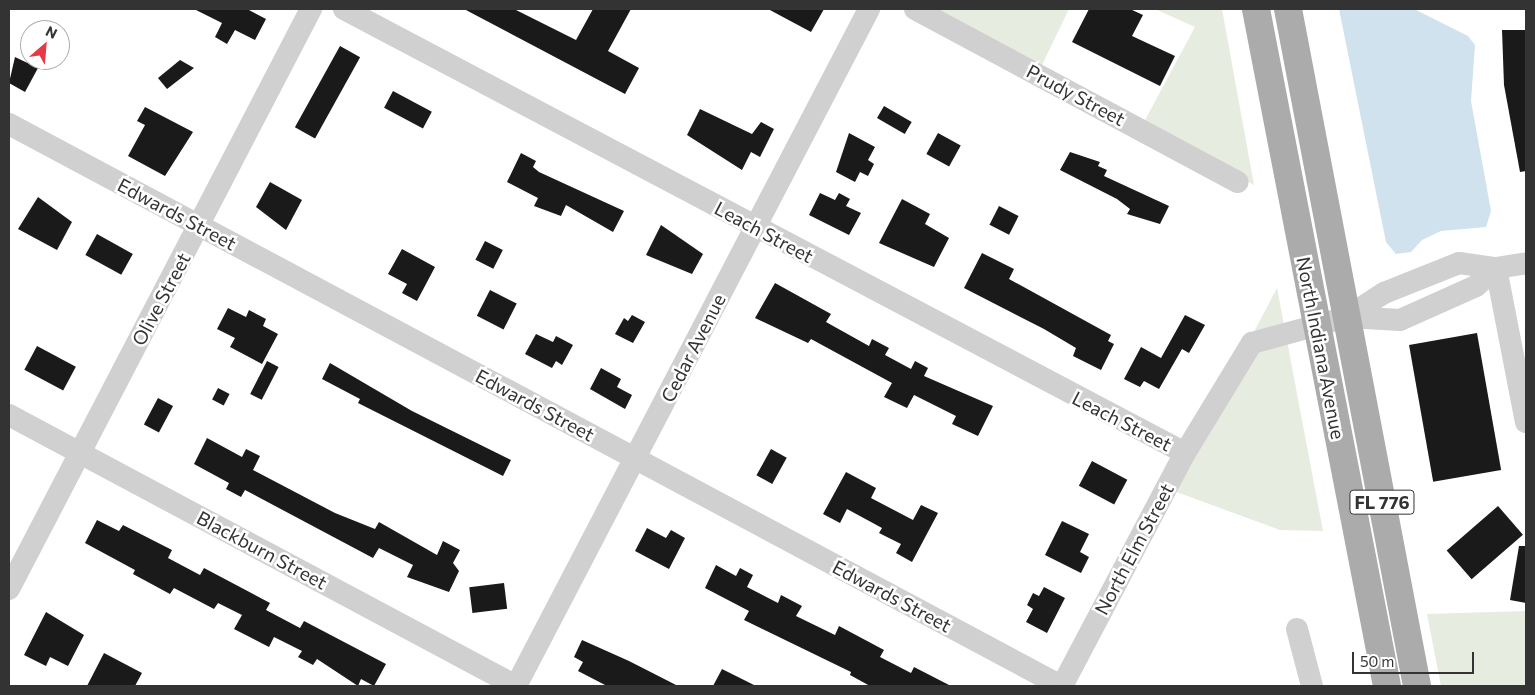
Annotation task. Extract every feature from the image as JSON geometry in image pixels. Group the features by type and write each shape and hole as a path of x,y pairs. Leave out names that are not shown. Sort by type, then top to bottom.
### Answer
{"main road":[{"name":"North Indiana Avenue","path":"1256,9 1315,324 1387,686"},
{"name":"North Indiana Avenue","path":"1288,9 1417,686"}],"street":[{"name":"Olive Street","path":"9,589 200,226 311,9"},
{"name":"Leach Street","path":"344,9 1184,453"},
{"name":"Cedar Avenue","path":"516,686 869,9"},
{"name":"Prudy Street","path":"915,9 1238,182"},
{"name":"Edwards Street","path":"9,124 1061,686"},
{"path":"1347,317 1384,293 1426,278 1459,263 1496,268 1526,262"},
{"path":"1347,317 1400,320 1476,286 1496,268"},
{"path":"1496,268 1526,422"},
{"path":"1426,278 1438,303"},
{"name":"North Elm Street","path":"1061,686 1184,453 1252,343 1315,324 1347,317"},
{"name":"Blackburn Street","path":"9,415 516,686"},
{"path":"1297,629 1312,686"}],"shaded area":[{"path":"919,9 1069,9 1040,69"},
{"path":"1155,9 1222,9 1254,185 1144,122 1195,27"},
{"path":"1277,288 1323,531 1280,530 1171,490"},
{"path":"1526,611 1526,686 1441,686 1427,614"}],"water":[{"path":"1339,9 1414,9 1468,36 1475,45 1471,101 1491,211 1486,227 1441,231 1422,240 1411,252 1396,254 1386,242"}],"building":[{"path":"194,9 247,9 266,19 255,40 235,30 227,44 215,37 222,23"},
{"path":"464,9 514,9 576,40 593,9 631,9 608,51 639,68 625,94"},
{"path":"768,9 824,9 811,32"},
{"path":"1089,9 1130,9 1143,15 1132,36 1175,56 1160,86 1072,42"},
{"path":"1502,30 1526,30 1526,171 1520,172 1504,85"},
{"path":"340,46 360,57 315,138 295,127"},
{"path":"15,57 20,59 20,70 37,70 25,92 9,83"},
{"path":"180,60 194,68 167,89 158,78"},
{"path":"393,91 432,112 423,128 384,108"},
{"path":"884,106 912,122 905,134 877,118"},
{"path":"145,107 193,132 165,176 128,156 145,125 137,121"},
{"path":"700,109 752,134 761,122 774,129 760,157 751,152 742,170 687,135"},
{"path":"849,133 875,147 868,160 874,164 868,176 860,172 855,182 836,172"},
{"path":"938,133 961,146 949,167 926,154"},
{"path":"1070,152 1100,162 1098,166 1107,170 1104,176 1169,206 1160,224 1127,214 1130,209 1117,199 1060,170"},
{"path":"521,153 536,161 533,167 539,172 624,211 613,232 566,205 561,216 534,206 538,198 507,182"},
{"path":"270,182 302,200 286,230 256,207"},
{"path":"820,193 835,200 839,193 850,199 846,206 861,213 849,235 809,215"},
{"path":"38,197 72,222 57,250 18,229"},
{"path":"902,199 930,214 925,224 949,238 934,267 879,243"},
{"path":"999,206 1019,216 1009,235 989,225"},
{"path":"661,225 703,254 692,274 646,255"},
{"path":"97,234 133,254 121,275 85,255"},
{"path":"485,241 503,250 493,269 475,260"},
{"path":"402,249 435,267 417,301 402,293 407,284 388,274"},
{"path":"982,253 1014,269 1009,279 1111,335 1108,341 1114,344 1101,370 1073,356 1076,348 1044,329 964,288"},
{"path":"775,283 831,314 826,322 869,346 872,339 889,348 885,355 911,369 915,361 928,368 924,376 993,406 978,436 952,424 956,416 914,395 907,408 884,397 892,383 811,339 808,343 755,318"},
{"path":"490,290 517,304 504,329 477,316"},
{"path":"228,308 246,317 249,310 266,319 263,326 278,334 262,364 230,347 235,338 217,329"},
{"path":"632,315 645,322 633,343 615,334 624,318 628,321"},
{"path":"1185,315 1205,325 1189,353 1182,349 1159,389 1144,381 1140,387 1124,379 1141,347 1161,358"},
{"path":"1477,333 1501,470 1433,482 1409,345"},
{"path":"536,334 553,342 556,336 573,345 562,365 556,361 552,368 525,354"},
{"path":"37,346 76,367 63,390 24,370"},
{"path":"267,361 279,367 262,400 250,394"},
{"path":"330,363 412,411 511,460 503,476 358,403 360,399 322,379"},
{"path":"601,368 621,379 617,387 632,395 625,409 590,389"},
{"path":"218,388 230,394 224,405 212,400"},
{"path":"158,398 173,406 159,432 144,424"},
{"path":"207,438 242,457 246,449 260,456 253,470 335,513 375,529 379,522 437,555 443,541 460,550 453,563 459,571 449,592 407,577 413,565 379,548 373,558 245,490 241,497 226,489 229,483 194,464"},
{"path":"771,449 787,458 772,484 756,475"},
{"path":"1092,461 1127,480 1114,505 1079,486"},
{"path":"846,472 876,488 871,498 913,520 921,505 938,513 912,562 896,553 901,544 879,533 882,528 847,509 840,523 823,514"},
{"path":"1498,506 1523,535 1472,579 1447,551"},
{"path":"97,520 119,531 123,525 172,550 168,558 200,575 204,568 270,603 266,610 300,628 304,621 386,664 374,686 361,679 358,686 317,659 313,665 298,657 302,651 274,637 269,647 234,629 242,615 218,603 214,609 174,588 170,594 133,574 135,570 85,543"},
{"path":"1062,521 1089,534 1080,552 1089,557 1081,573 1045,555"},
{"path":"647,528 666,538 671,530 685,538 669,569 635,551"},
{"path":"1519,546 1526,546 1526,603 1510,600"},
{"path":"716,565 736,576 740,568 753,575 747,587 778,603 781,595 802,606 796,616 835,635 839,626 884,650 880,657 911,673 914,667 951,686 870,686 850,675 851,672 744,620 749,611 705,588"},
{"path":"504,583 507,609 472,613 469,587"},
{"path":"1044,587 1065,598 1047,633 1026,622 1033,609 1027,605 1033,593 1039,596"},
{"path":"46,612 84,635 68,666 50,657 46,666 24,655"},
{"path":"582,640 678,686 607,686 578,671 583,662 574,657"},
{"path":"104,653 142,673 135,686 87,686"},
{"path":"722,669 756,686 713,686"}]}
